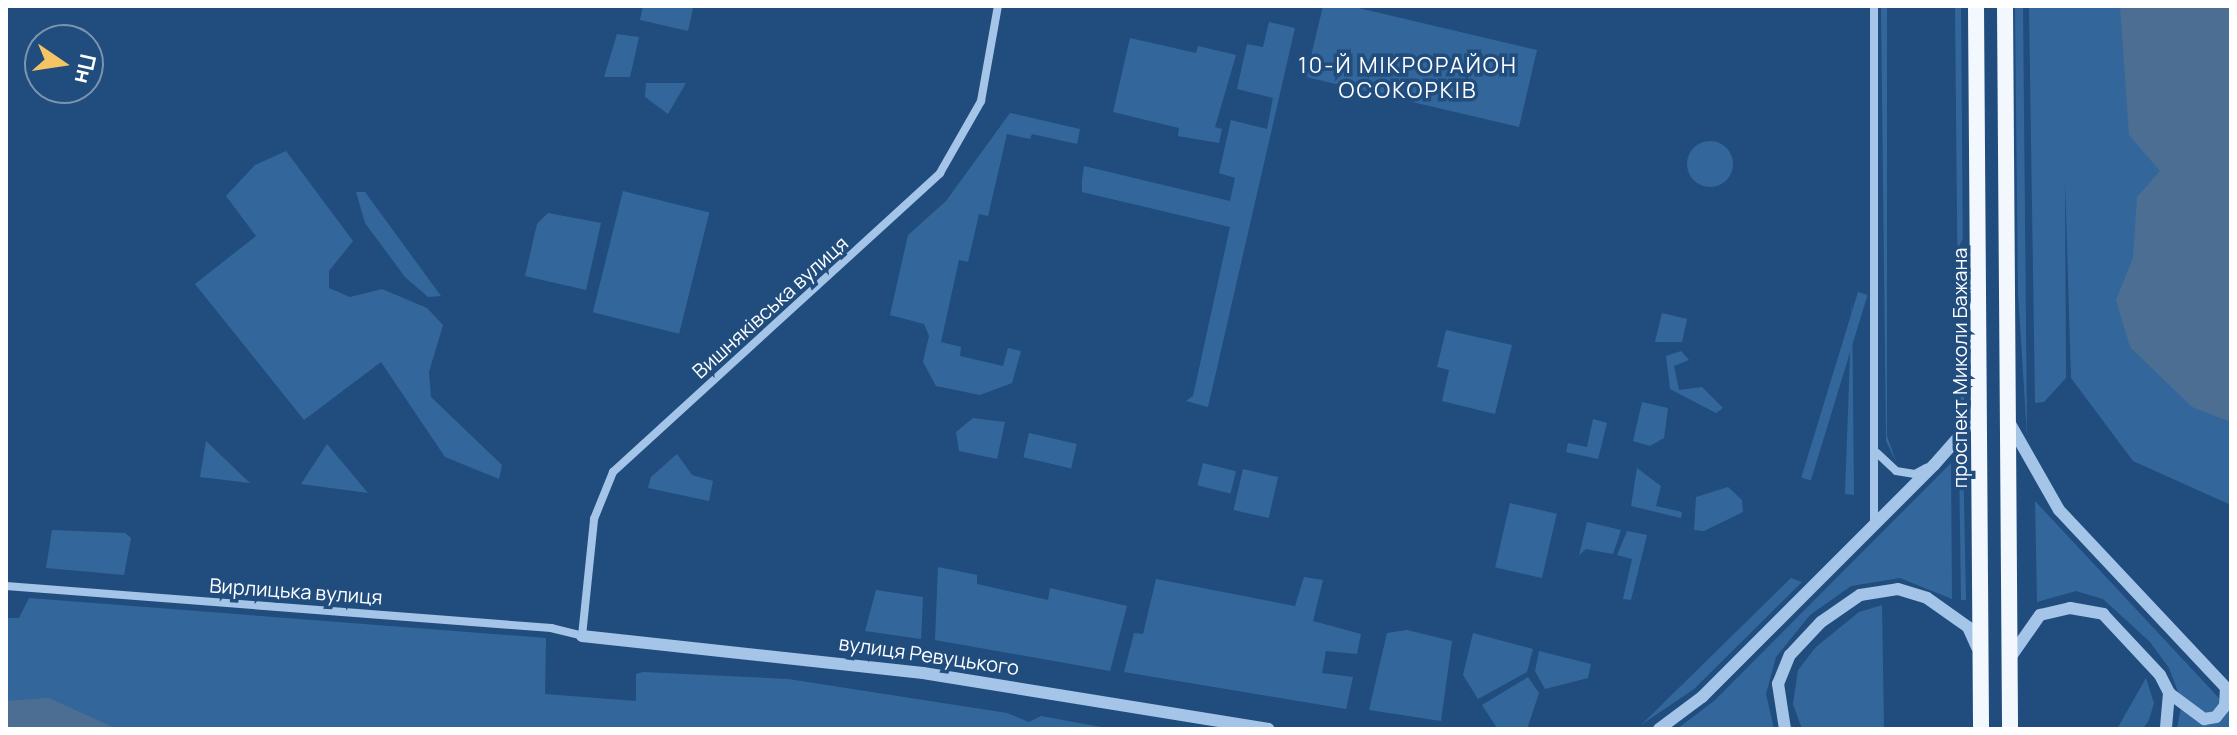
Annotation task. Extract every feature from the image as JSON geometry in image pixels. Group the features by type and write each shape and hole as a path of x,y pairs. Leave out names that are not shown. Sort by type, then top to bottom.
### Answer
{"highway":[{"name":"проспект Миколи Бажана","path":"1976,6 1981,729"},
{"path":"2005,6 2010,729"}],"street":[{"name":"Вишняківська вулиця","path":"582,636 594,519 613,472 940,173 981,101 998,6"},
{"path":"1874,6 1877,453 1874,525"},
{"path":"1659,729 1702,697 1934,465 1964,431 1979,401"},
{"path":"2008,421 2059,510 2228,691 2225,706 2216,717 2204,719 2169,693 2149,658 2117,624 2087,610 2055,609 2040,615 2020,636 2009,661"},
{"path":"1877,453 1891,470 1906,474 1934,465"},
{"name":"Вирлицька вулиця","path":"6,586 551,628 582,636"},
{"path":"1785,729 1778,684 1790,655 1821,622 1860,595 1898,589 1927,598 1968,627 1980,660"},
{"name":"вулиця Ревуцького","path":"582,636 923,673 1268,729"},
{"path":"2166,729 2169,693"}],"shaded area":[{"path":"643,6 693,8 688,31 640,20"},
{"path":"1323,6 1350,6 1537,50 1519,127 1306,77"},
{"path":"1881,6 1887,6 1887,436 1897,464 1886,441"},
{"path":"1955,6 1961,6 1964,402 1959,417"},
{"path":"2015,6 2023,6 2027,436 2018,292"},
{"path":"2029,6 2231,6 2231,505 2133,461 2071,378 2065,179 2066,378 2044,402 2035,403"},
{"path":"2120,6 2231,6 2231,422 2192,407 2130,347 2116,300 2133,258 2137,197 2160,171 2129,135"},
{"path":"1269,22 1295,28 1208,407 1186,401 1193,396 1230,227 1082,192 1084,166 1230,201 1235,178 1219,173 1231,120 1267,129 1273,98 1237,89 1247,44 1263,47"},
{"path":"617,34 639,37 630,77 604,77"},
{"path":"1130,38 1196,53 1198,46 1236,55 1215,127 1222,129 1219,143 1178,136 1179,128 1113,112"},
{"path":"646,83 686,83 668,114 645,97"},
{"path":"1010,113 1080,129 1077,144 1032,134 1030,139 1007,134 988,216 979,214 968,262 959,260 941,342 961,347 960,356 1003,366 1008,348 1021,351 1012,383 980,395 936,386 923,362 929,336 924,324 890,315 908,235 946,201"},
{"path":"1710,141 1727,147 1733,164 1727,181 1710,187 1693,181 1687,164 1693,147"},
{"path":"286,151 353,241 329,271 329,288 350,297 382,289 427,308 443,325 429,372 431,397 502,465 499,479 445,457 381,362 304,420 195,284 256,236 226,196 255,165"},
{"path":"623,191 709,213 679,334 593,312"},
{"path":"356,192 365,192 441,296 428,297 405,277 365,223"},
{"path":"548,213 601,223 586,290 525,276 537,224"},
{"path":"1858,292 1868,295 1811,480 1801,478"},
{"path":"1852,299 1854,495 1845,494"},
{"path":"1662,313 1687,319 1682,342 1655,342"},
{"path":"1446,330 1512,345 1495,414 1442,401 1449,370 1437,367"},
{"path":"1681,351 1689,360 1674,366 1679,390 1702,387 1723,408 1716,413 1670,389 1666,356"},
{"path":"1642,402 1668,408 1664,438 1650,446 1633,441"},
{"path":"973,418 1005,422 997,459 959,451 956,432"},
{"path":"1593,419 1607,423 1598,459 1566,452 1568,443 1587,447"},
{"path":"1029,433 1077,444 1071,468 1023,457"},
{"path":"206,441 250,483 200,477"},
{"path":"327,444 368,493 301,484"},
{"path":"677,454 692,475 713,481 709,501 648,488 651,477"},
{"path":"1963,454 1966,600 1961,600 1959,457"},
{"path":"1203,463 1236,471 1230,494 1197,485"},
{"path":"1951,463 1952,599 1900,578 1851,586 1810,615 1776,657 1766,694 1774,729 1677,729 1714,701"},
{"path":"1637,468 1661,486 1656,506 1682,512 1681,518 1631,506"},
{"path":"1243,469 1278,477 1269,518 1234,510"},
{"path":"1728,487 1742,500 1743,512 1704,531 1694,530 1696,497"},
{"path":"2035,501 2231,711 2231,729 2177,729 2182,702 2169,668 2150,642 2103,599 2076,591 2037,602"},
{"path":"1510,503 1557,514 1542,578 1495,567"},
{"path":"1587,522 1621,530 1613,554 1586,549 1579,555"},
{"path":"52,530 125,533 131,538 124,575 46,568"},
{"path":"1627,531 1647,535 1631,600 1623,599 1632,559 1617,555"},
{"path":"938,567 977,575 977,584 1048,600 1050,588 1127,606 1110,671 935,640"},
{"path":"1304,577 1323,580 1313,621 1361,634 1357,654 1326,651 1322,673 1353,677 1346,709 1124,672 1134,633 1143,634 1156,579 1295,606"},
{"path":"1791,578 1802,582 1694,689 1641,725"},
{"path":"876,590 923,597 921,639 865,631"},
{"path":"29,598 546,638 545,694 636,701 636,674 643,672 788,679 1007,713 1029,722 1041,716 1112,729 110,729 48,706 6,701 6,618 19,618"},
{"path":"1882,605 1884,729 1802,729 1793,704 1798,670 1816,647 1859,612"},
{"path":"1407,630 1452,641 1441,721 1369,710 1387,633"},
{"path":"1473,633 1533,649 1527,672 1478,699 1463,675"},
{"path":"1539,651 1591,664 1588,678 1545,689 1535,671"},
{"path":"1528,677 1539,693 1527,729 1497,728 1482,705"},
{"path":"2146,678 2154,703 2149,720 2143,729 2117,729"},
{"path":"49,698 117,729 6,729 6,701"}],"district":[{"name":"10-Й МІКРОРАЙОН ОСОКОРКІВ","path":"1408,78"}]}
